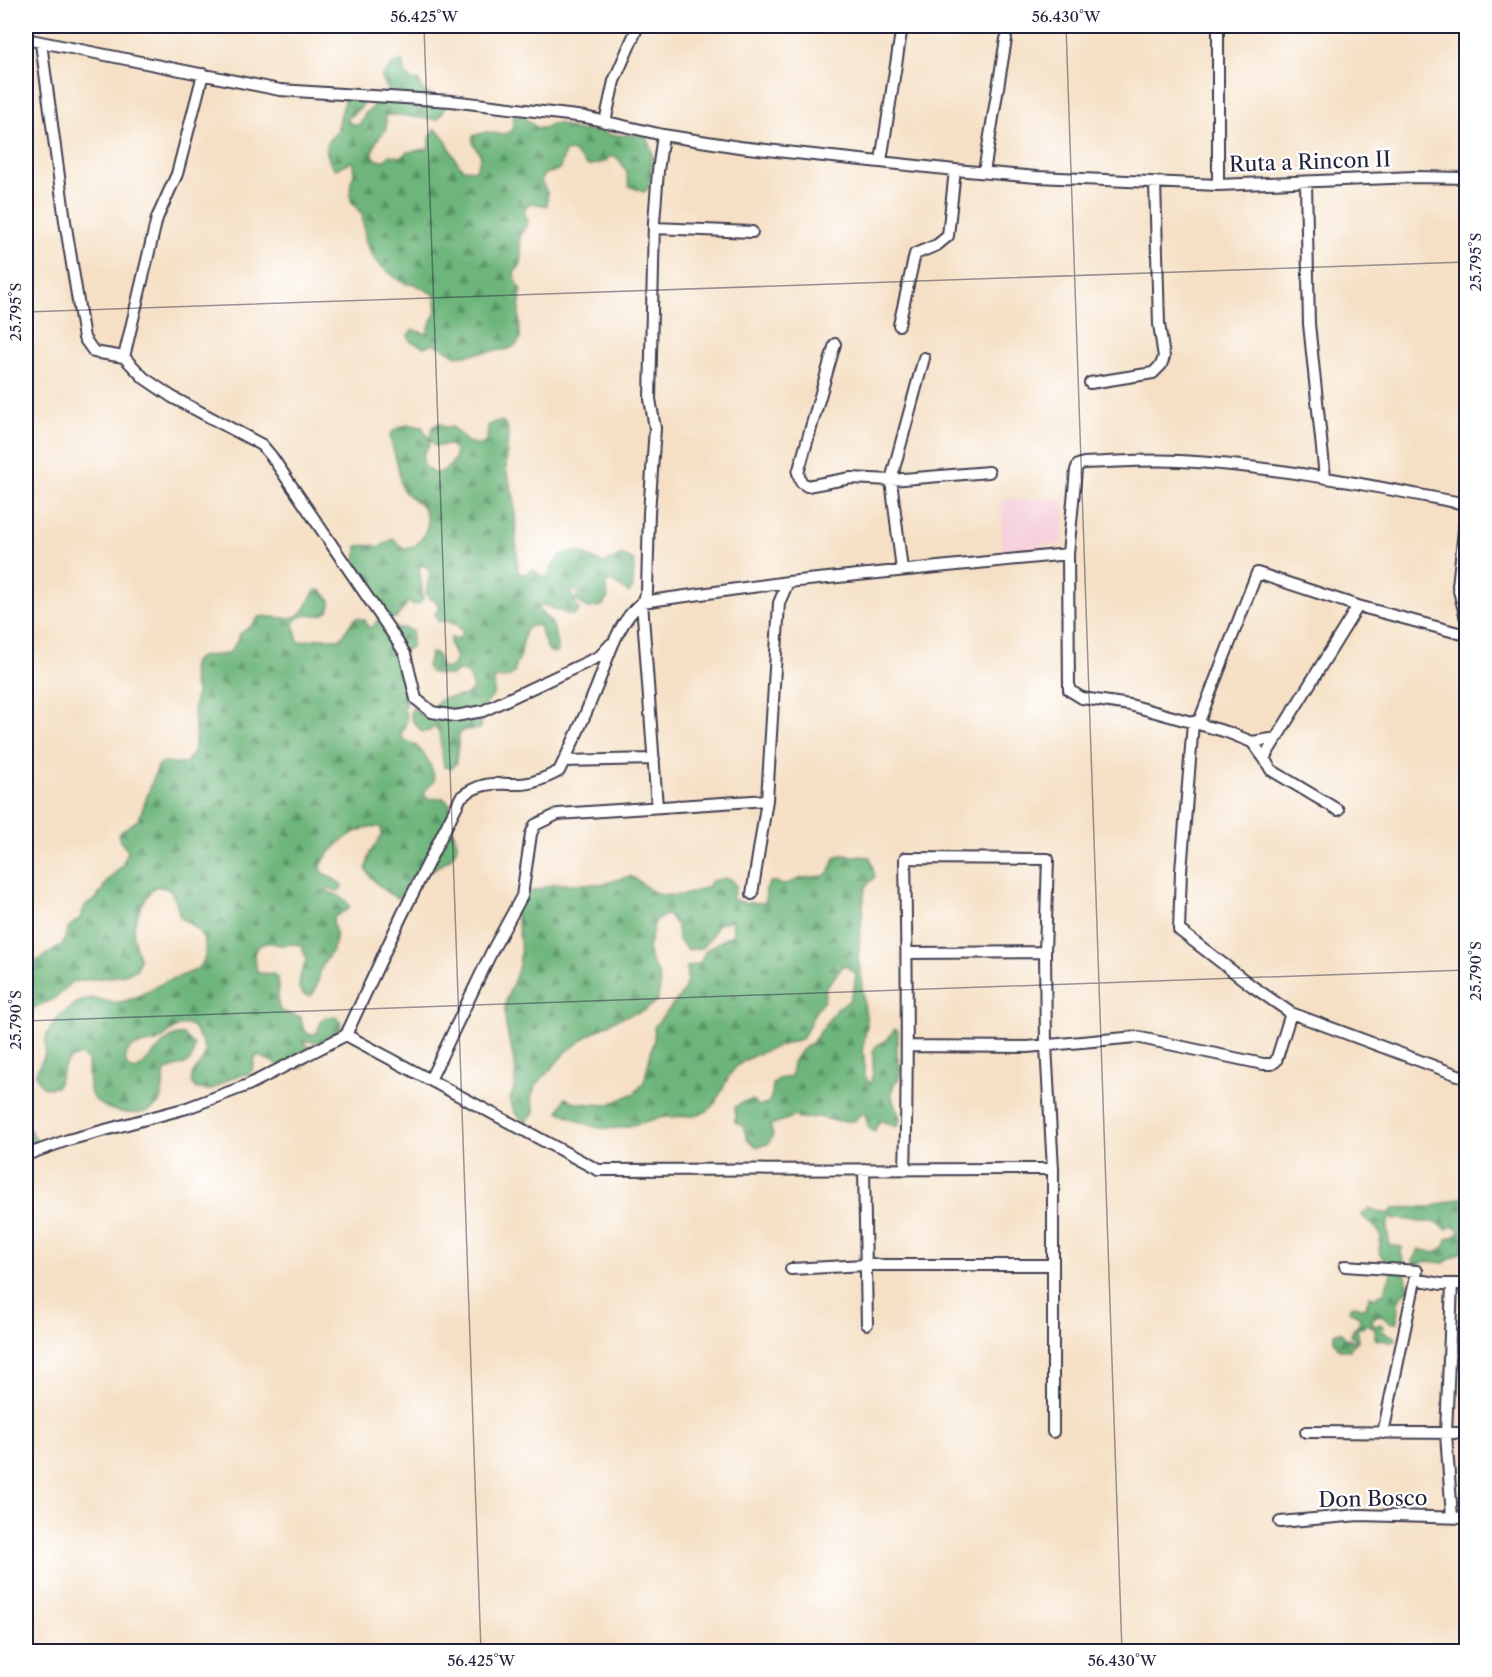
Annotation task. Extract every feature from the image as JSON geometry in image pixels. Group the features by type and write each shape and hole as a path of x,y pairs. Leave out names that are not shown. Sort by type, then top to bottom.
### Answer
{"street":[{"path":"605,122 614,81 638,26"},
{"path":"880,161 902,26"},
{"path":"1218,26 1218,185"},
{"name":"Ruta a Rincon II","path":"26,39 203,74 254,87 451,102 585,117 663,135 739,147 955,170 1037,177 1218,185 1415,177 1467,178"},
{"path":"984,172 1006,39"},
{"path":"41,43 65,221 84,338 94,352 124,357 144,378 172,397 262,445 405,654 416,699 432,712 454,716 483,711 600,656 613,642"},
{"path":"124,357 157,219 177,174 203,74"},
{"path":"26,1155 68,1140 187,1108 248,1085 346,1035 461,797 469,790 488,783 519,784 542,780 559,771 596,690 613,642 631,612 642,602 647,591 649,513 655,428 650,399 654,228 663,135"},
{"path":"899,325 915,254 937,245 948,236 955,170"},
{"path":"1090,383 1153,373 1163,361 1159,324 1155,182"},
{"path":"1306,183 1309,324 1325,477"},
{"path":"654,228 752,232"},
{"path":"836,344 798,478 807,486 851,478 891,480 989,472"},
{"path":"902,570 891,480 924,358"},
{"path":"1277,738 1252,742 1227,732 1130,705 1082,698 1069,690 1068,554 1078,465 1179,461 1255,468 1325,477 1467,504"},
{"path":"1467,512 1458,586 1467,619"},
{"path":"642,602 788,582 1068,554"},
{"path":"1193,723 1200,719 1257,573 1358,606 1467,635"},
{"path":"752,894 767,800 779,603 788,582"},
{"path":"642,602 657,807"},
{"path":"1264,758 1358,606"},
{"path":"1193,723 1180,871 1179,930 1251,986 1291,1013 1467,1078"},
{"path":"1252,742 1271,770 1338,810"},
{"path":"564,761 654,759"},
{"path":"430,1080 492,951 522,896 531,834 535,825 558,814 767,800"},
{"path":"905,1170 908,1046 906,858 1048,859 1045,952 1046,1046 1053,1170 1053,1432"},
{"path":"907,953 1045,952"},
{"path":"908,1046 1046,1046 1136,1037 1272,1064 1276,1061 1291,1013"},
{"path":"346,1035 598,1170 1053,1170"},
{"path":"864,1169 867,1324"},
{"path":"791,1269 865,1265 1053,1265"},
{"path":"1345,1266 1417,1271 1383,1433"},
{"path":"1415,1279 1441,1284 1467,1284"},
{"path":"1452,1284 1446,1434 1452,1517"},
{"path":"1306,1432 1467,1433"},
{"name":"Don Bosco","path":"1280,1522 1359,1515 1467,1518"}],"shaded area":[{"path":"1001,499 1064,499 1064,540 1061,544 1002,551"}],"green space":[{"path":"403,61 406,75 412,80 418,80 424,92 444,100 446,107 438,119 386,115 386,130 378,138 374,147 373,155 377,160 385,160 390,155 401,157 407,152 428,149 434,129 447,142 463,169 476,170 481,156 473,143 473,136 486,132 506,134 512,130 514,115 521,115 537,128 545,128 558,123 577,131 640,135 646,137 652,151 649,187 644,192 629,186 626,170 617,157 610,156 605,162 588,166 572,151 565,152 560,168 544,174 541,181 547,193 547,206 532,203 526,206 524,213 528,220 520,238 520,265 514,272 521,291 520,339 509,349 457,356 437,345 424,347 410,341 408,335 413,330 428,334 436,308 435,295 415,284 400,281 377,263 366,243 362,214 352,203 350,196 351,181 354,175 353,162 335,169 330,163 326,149 327,142 337,132 345,96 359,99 363,105 347,119 351,124 359,125 366,112 372,109 374,102 387,96 388,90 381,77 396,62"},
{"path":"502,421 507,426 508,433 506,470 514,498 518,573 525,574 532,570 547,578 554,563 567,553 579,553 603,564 622,555 634,563 633,588 629,593 612,581 605,583 608,597 602,606 588,608 575,600 578,594 576,588 572,593 579,611 573,615 539,605 540,611 552,625 557,653 550,652 538,625 525,630 520,659 515,665 515,672 509,677 494,679 493,696 485,705 479,729 465,730 459,734 456,763 452,768 444,767 439,731 434,727 422,732 412,720 410,713 414,707 426,714 432,711 441,700 462,696 473,690 470,678 464,671 451,675 440,675 430,672 427,666 431,653 437,654 441,667 448,669 453,665 456,658 450,644 451,638 458,639 463,633 453,623 438,621 435,614 439,608 436,601 429,599 426,593 430,572 426,566 419,566 423,599 419,604 412,605 407,600 406,606 396,618 384,618 356,574 357,546 380,547 393,539 404,548 409,548 418,543 427,528 427,518 423,508 406,494 401,486 390,435 393,431 404,426 422,427 429,438 429,446 425,450 423,460 424,465 434,474 450,466 455,450 450,445 435,446 430,440 432,427 439,423 445,427 452,427 467,442 481,445 487,440 488,426"},
{"path":"317,590 322,591 330,600 330,609 321,615 307,615 298,618 294,623 297,639 300,642 320,638 339,639 357,618 365,620 368,628 374,626 378,619 398,629 406,628 412,631 412,646 402,652 402,684 409,695 403,708 407,720 401,736 421,751 431,766 434,782 425,790 425,797 443,798 450,804 450,820 457,843 456,850 450,859 406,886 401,898 391,895 381,887 366,869 370,853 382,835 381,827 363,829 338,844 321,865 322,872 340,883 342,887 339,891 328,888 325,891 340,896 350,908 334,917 335,943 323,965 316,989 311,996 304,995 299,989 300,977 306,960 302,946 269,943 255,950 254,958 258,973 273,974 278,979 280,1011 301,1017 303,1028 309,1035 317,1033 322,1019 327,1017 337,1017 341,1024 340,1031 322,1042 302,1041 310,1048 312,1057 302,1068 287,1068 256,1055 253,1069 248,1074 233,1077 211,1090 197,1089 192,1079 205,1051 191,1025 181,1025 158,1041 136,1046 127,1053 125,1060 127,1067 135,1071 165,1042 177,1035 184,1035 194,1045 189,1062 165,1072 162,1096 152,1109 144,1112 123,1112 113,1110 96,1101 90,1090 88,1061 81,1055 66,1063 56,1087 46,1088 39,1082 36,1073 45,1054 46,1038 55,1022 69,1009 84,999 90,998 114,1002 131,999 168,980 191,972 199,967 205,957 202,936 180,917 176,901 170,891 166,888 154,887 141,906 135,922 134,938 139,959 136,970 119,976 71,982 62,993 34,1008 26,1016 26,980 32,968 37,961 62,945 69,927 80,918 85,906 96,899 108,880 122,866 128,851 120,841 119,833 139,819 158,766 164,762 184,764 191,757 195,739 194,709 197,691 193,678 194,662 203,656 228,653 239,638 238,635 259,617 294,617 306,607 312,594"},
{"path":"841,855 870,857 875,877 865,887 858,956 867,1025 862,1052 864,1075 870,1084 873,1073 873,1051 877,1045 887,1040 895,1029 898,1031 897,1055 901,1070 893,1087 892,1096 900,1117 899,1125 896,1127 880,1120 874,1132 869,1128 865,1114 862,1113 854,1121 836,1121 818,1117 798,1119 796,1116 770,1125 773,1135 768,1144 757,1147 747,1139 743,1126 735,1122 735,1107 743,1102 752,1100 759,1106 768,1104 773,1084 778,1079 791,1077 793,1062 801,1050 812,1043 837,1008 849,1001 856,974 844,965 826,987 824,1001 815,1012 803,1038 759,1053 736,1067 708,1111 691,1116 653,1119 612,1129 594,1127 559,1111 565,1098 578,1103 607,1105 635,1093 644,1082 654,1040 654,1027 682,994 687,982 687,967 700,963 706,950 733,934 732,920 717,924 711,937 702,948 687,950 678,939 677,925 667,914 655,921 648,949 651,962 659,975 660,987 657,1001 645,1010 617,1019 566,1052 537,1084 531,1097 535,1111 526,1122 515,1113 510,1100 516,1077 515,1066 506,1025 505,1007 520,958 520,935 514,905 524,894 554,884 603,884 630,876 658,894 679,895 695,892 712,881 725,878 732,880 736,886 732,899 745,903 765,903 766,889 770,882 783,885 802,878 824,876 830,871 835,858"},
{"path":"26,1125 38,1145 30,1146 26,1143"},
{"path":"1466,1198 1466,1234 1462,1251 1444,1263 1426,1261 1415,1265 1413,1262 1419,1249 1435,1253 1445,1246 1447,1239 1457,1235 1460,1230 1453,1226 1446,1229 1435,1221 1394,1220 1392,1217 1387,1224 1389,1245 1402,1247 1401,1254 1405,1263 1403,1266 1409,1289 1401,1296 1398,1303 1397,1322 1392,1323 1384,1316 1378,1315 1373,1318 1372,1323 1375,1326 1381,1324 1383,1327 1381,1331 1395,1337 1396,1340 1391,1342 1384,1339 1377,1340 1375,1329 1365,1323 1363,1328 1357,1328 1359,1340 1350,1350 1339,1350 1334,1340 1334,1333 1341,1332 1345,1338 1354,1342 1356,1340 1350,1336 1360,1322 1359,1316 1349,1311 1350,1308 1355,1305 1365,1308 1370,1296 1377,1298 1378,1295 1384,1293 1391,1274 1391,1265 1379,1252 1381,1235 1361,1214 1370,1208 1380,1213 1390,1213 1394,1208 1431,1207"}]}
